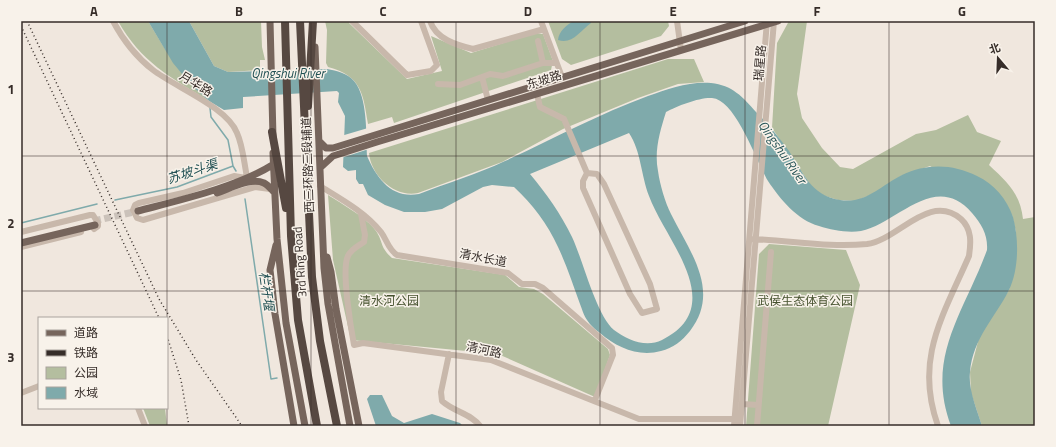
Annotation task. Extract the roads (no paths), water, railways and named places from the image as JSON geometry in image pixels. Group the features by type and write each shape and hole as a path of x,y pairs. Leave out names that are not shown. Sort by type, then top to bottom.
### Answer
{"highway":[{"name":"3rd Ring Road","path":"284,21 291,236 298,323 317,426"},
{"path":"300,21 309,66"},
{"path":"309,66 313,21"},
{"name":"3rd Ring Road","path":"309,66 310,95 306,134 312,277 317,320 337,426"},
{"path":"272,132 291,236"}],"main road":[{"path":"270,21 270,67 274,164 272,190 286,322 305,426"},
{"name":"东坡路","path":"321,166 326,160 376,138 488,100 746,21"},
{"name":"东坡路","path":"333,148 376,138 537,94 772,22"},
{"name":"西三环路三段辅道","path":"309,66 310,95 319,141 321,166 320,186 328,304 337,361 350,426"},
{"path":"319,141 326,148 333,148 337,155"},
{"path":"272,190 264,183 248,183 184,204 139,213 261,172 274,164"},
{"path":"21,238 95,223 21,243"},
{"path":"277,239 270,270 275,314 294,426"},
{"path":"323,245 331,272 336,309 359,426"}],"street":[{"name":"月华路","path":"113,21 129,47 139,58 154,70 225,116 237,132 247,177"},
{"path":"352,21 407,75 431,71 438,65 421,21"},
{"path":"430,21 433,30 438,35 464,47 473,49 544,29"},
{"path":"541,21 562,77"},
{"path":"677,21 681,50"},
{"name":"瑞星路","path":"764,107 772,22"},
{"path":"538,41 543,63"},
{"path":"438,84 460,85 490,74 503,76 543,63 556,63"},
{"path":"482,77 488,100"},
{"path":"537,94 540,107 564,119 587,173"},
{"path":"734,426 742,404 753,239 756,168 764,107"},
{"path":"740,426 738,418 753,239 762,173 764,107"},
{"path":"587,173 597,174 604,184 650,284 657,309 642,313 630,294 583,188 582,181 587,173"},
{"path":"247,177 234,176 183,193 139,203 135,205 133,210 137,218 143,220 255,187 261,186 272,190"},
{"name":"清水长道","path":"320,186 361,214 381,232 390,250 397,255 508,272 522,284 535,284 542,288 612,348 613,355 595,400"},
{"path":"753,239 848,246 869,244 887,238 923,215 934,212 947,212 966,223 971,243 969,256 937,329 930,350 929,396 938,426"},
{"path":"21,232 90,214 93,215 98,223 95,228 21,247"},
{"name":"清河路","path":"361,214 365,235 364,242 352,249 347,257 346,275 354,345 363,343 491,360 595,400 639,419 738,418"},
{"path":"756,426 771,252"},
{"path":"449,354 441,392 442,401 450,409 476,419 480,426"},
{"path":"21,393 38,386"},
{"path":"742,404 758,405"},
{"path":"138,409 145,426"},
{"path":"682,426 683,419"}],"water":[{"name":"Qingshui River","path":"148,21 189,21 214,66 228,72 327,69 345,74 354,81 359,88 362,97 366,128 367,156 371,164 387,186 393,190 409,195 419,194 495,166 630,103 679,86 695,83 711,83 725,86 742,97 765,121 789,151 809,182 822,194 830,198 849,201 865,197 894,179 921,168 940,166 949,167 977,176 989,183 1007,204 1013,217 1017,244 1015,273 1009,290 980,338 972,360 970,386 982,426 951,426 944,401 942,378 945,357 959,315 987,250 985,235 979,222 972,213 958,201 944,197 930,198 916,203 875,226 861,231 840,231 819,226 796,214 778,195 763,172 737,120 721,101 712,98 701,99 689,102 666,112 658,141 657,164 659,176 669,209 694,257 703,286 703,301 699,316 690,331 677,344 653,353 637,352 614,343 591,326 588,322 554,238 539,215 514,187 492,185 483,187 442,209 425,212 404,212 385,205 368,195 363,184 359,184 356,179 356,170 348,171 343,167 345,116 338,102 339,93 337,91 243,97 243,108 224,110 209,101 192,86 173,63","holes":["629,133 633,140 649,196 678,252 687,272 692,291 691,309 682,326 662,340 650,343 631,340 614,330 607,323 590,286 568,228 553,204 530,174"]},
{"path":"573,21 591,21 591,23 572,39 568,41 558,40 561,31"},
{"path":"370,395 382,395 392,416 404,423 432,414 460,423 463,426 376,426 367,399"}],"waterway":[{"name":"苏坡斗渠","path":"115,200 177,187 233,166 228,140 211,117 210,108"},
{"name":"栏杆堰","path":"233,166 236,171"},
{"name":"栏杆堰","path":"245,199 271,379 277,378"},
{"name":"苏坡斗渠","path":"21,223 97,204"}],"tunnel":[{"path":"94,221 138,211"}],"railway":[{"path":"27,21 159,299 196,360 242,426"},
{"path":"21,26 159,317"},
{"path":"168,339 181,380 189,426"}],"park label":[{"name":"清水河公园","path":"389,301"},
{"name":"武侯生态体育公园","path":"805,301"}]}
